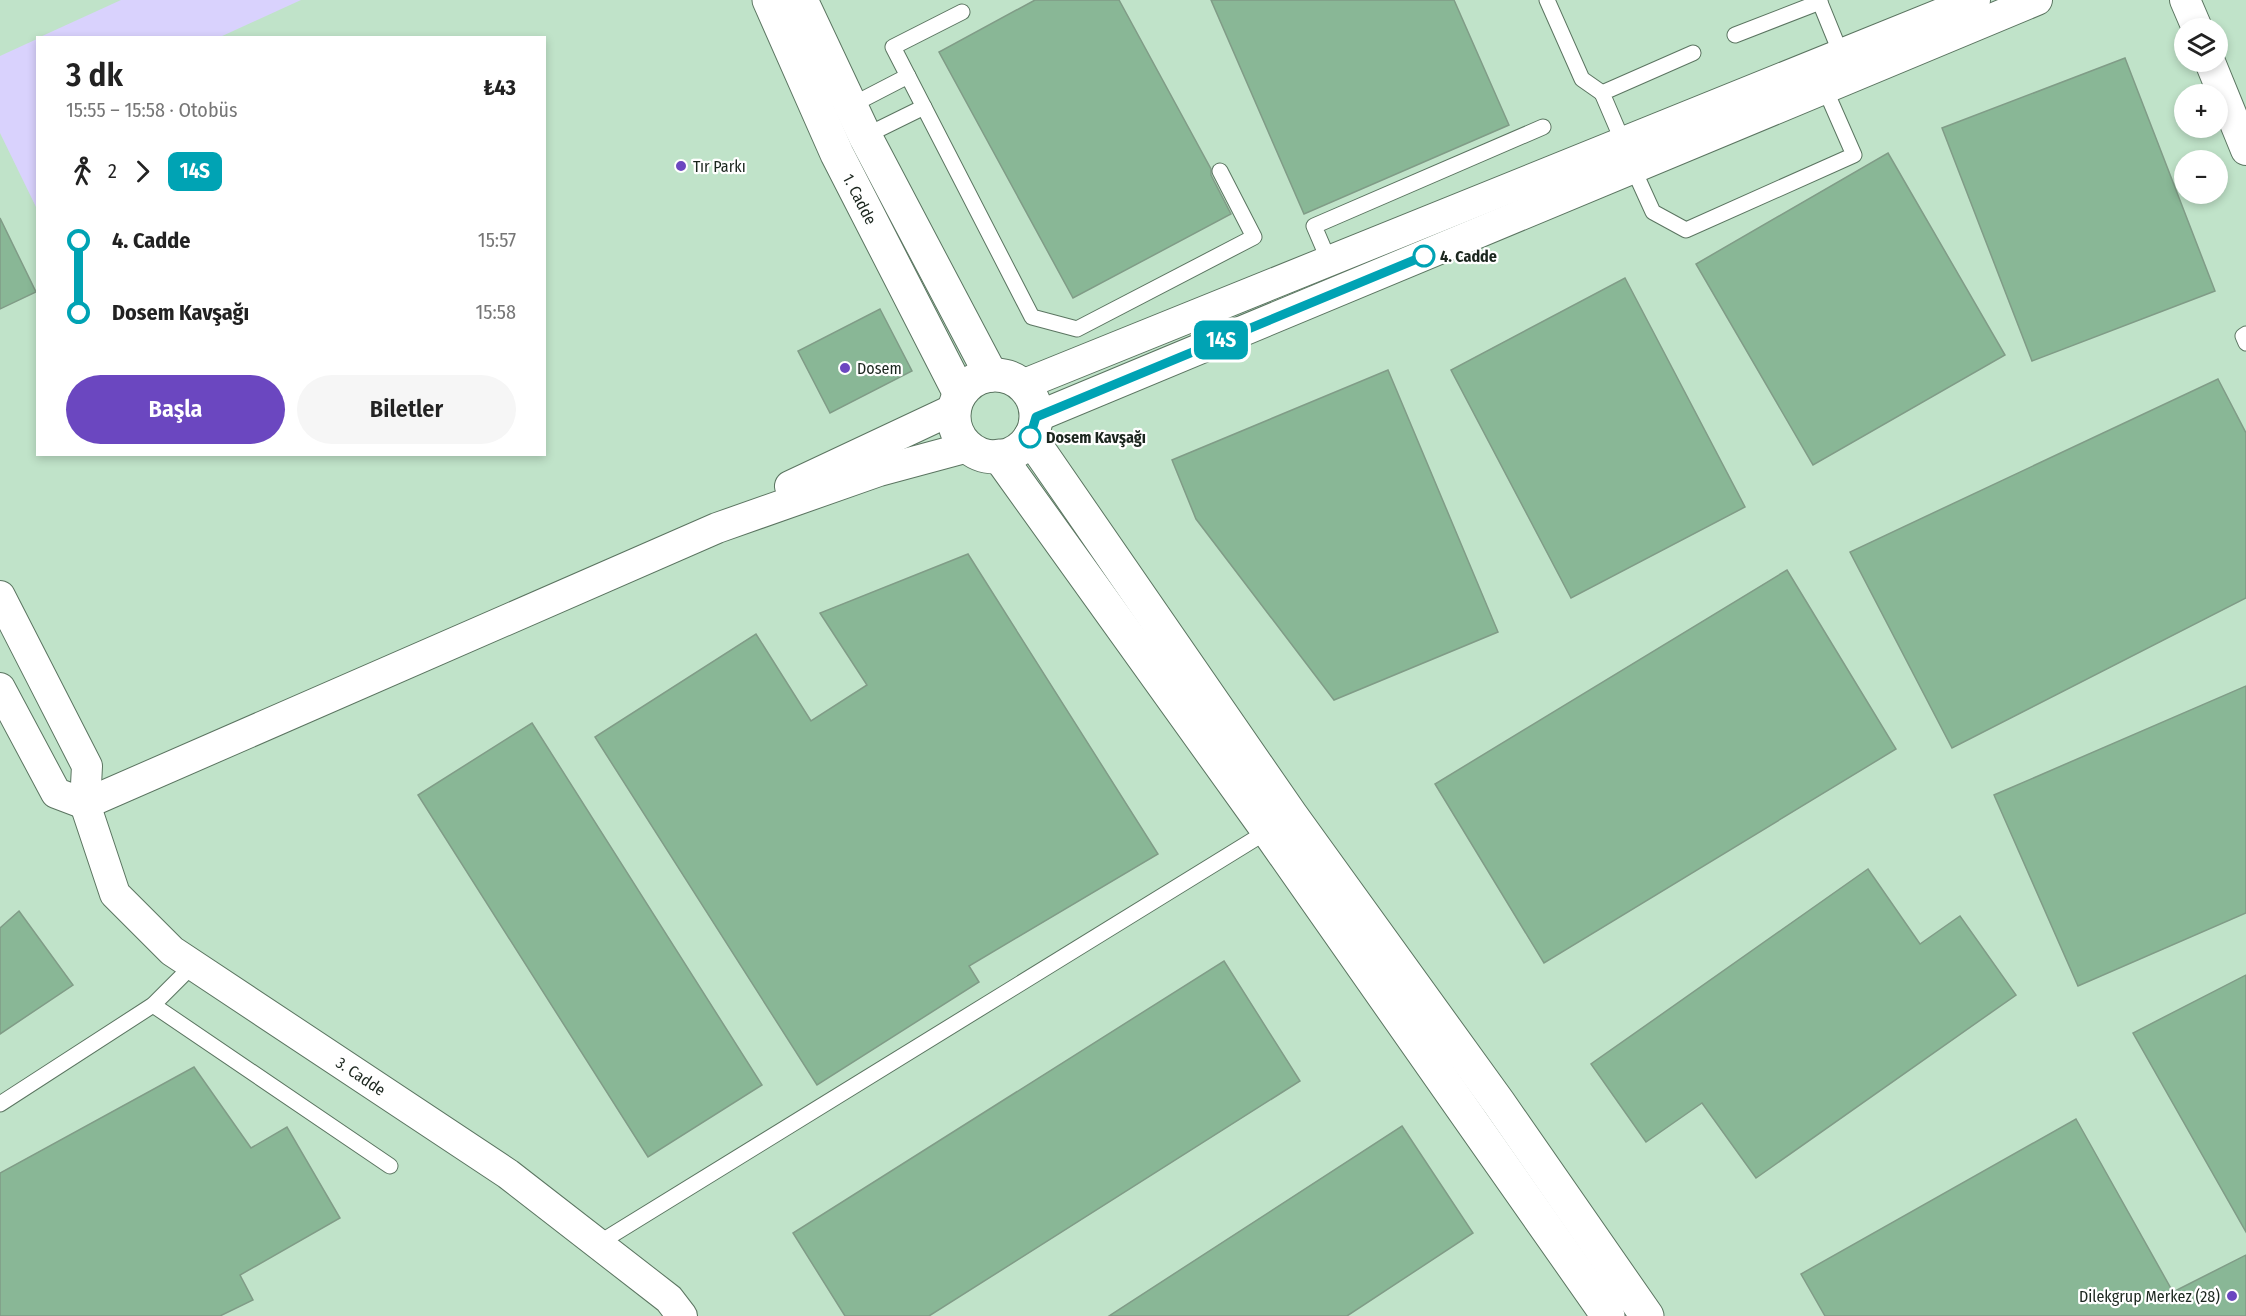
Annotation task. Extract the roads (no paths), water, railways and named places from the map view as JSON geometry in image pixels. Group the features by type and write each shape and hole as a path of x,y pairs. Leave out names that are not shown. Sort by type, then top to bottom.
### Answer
{"street":[{"name":"1. Cadde","path":"769,0 836,114 865,136 991,375"},
{"name":"1. Cadde","path":"801,0 836,114 836,151 957,402"},
{"path":"1833,71 1975,0"},
{"path":"1022,385 1329,261 1628,155 1833,71 2037,0"},
{"path":"2185,0 2192,18"},
{"path":"2214,72 2246,150"},
{"path":"836,151 865,136"},
{"path":"1033,427 1341,290 1628,155"},
{"path":"1329,261 1341,290"},
{"path":"0,688 56,793 85,804 717,528 879,471 983,452 1017,450 1033,427 1035,405 1022,385 1003,375 991,375 968,384 957,402 954,423 960,436 983,452 1280,823 1506,1112 1647,1316"},
{"path":"717,528 808,476 957,402"},
{"path":"1033,427 1280,823 1608,1316"},
{"path":"0,596 87,766 85,804"},
{"name":"3. Cadde","path":"85,804 115,894 172,951 508,1174 669,1299 682,1316"}],"lane":[{"path":"1547,0 1582,78 1602,93 1653,212 1686,230 1854,155 1833,71 1820,1 1735,35"},
{"path":"963,12 893,46 1032,317 1077,329 1254,237 1220,171"},
{"path":"1602,93 1693,53"},
{"path":"836,114 908,76"},
{"path":"865,136 924,107"},
{"path":"1329,261 1314,226 1543,127"},
{"path":"2246,334 2243,336 2246,343"},
{"path":"599,1243 1280,823"},
{"path":"0,1104 153,1005 193,965"},
{"path":"153,1005 390,1166"}],"place":[{"name":"Tır Parkı","path":"681,166"},
{"name":"4. Cadde","path":"1424,256"},
{"name":"Dosem","path":"845,368"},
{"name":"Dosem Kavşağı","path":"1030,437"},
{"name":"Dilekgrup Merkez (28)","path":"2232,1296"}]}
